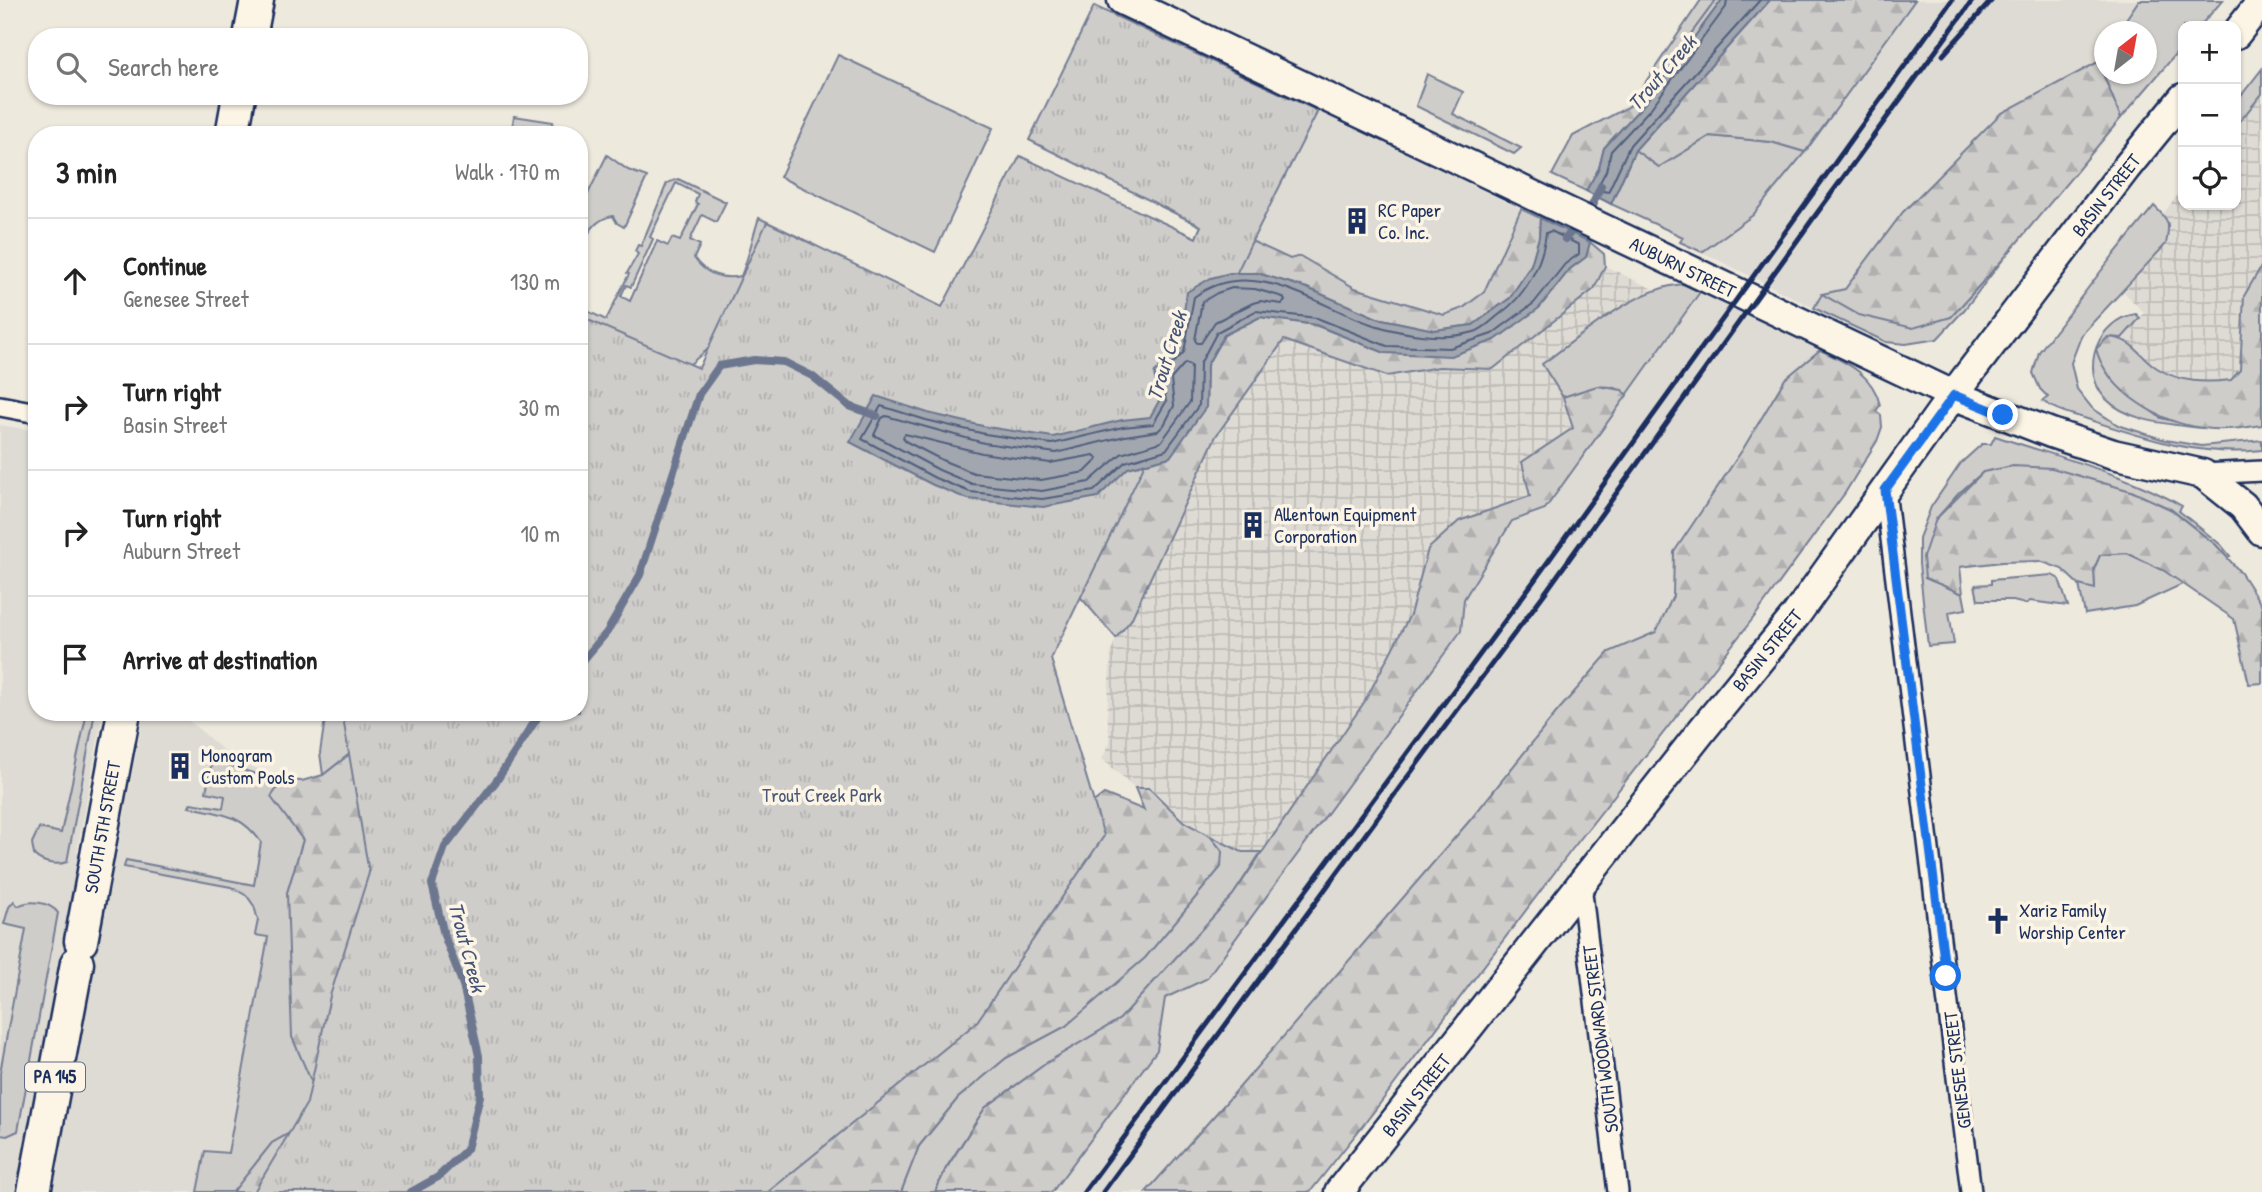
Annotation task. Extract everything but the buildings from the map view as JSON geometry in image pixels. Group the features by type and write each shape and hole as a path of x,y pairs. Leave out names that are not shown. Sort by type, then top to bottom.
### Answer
{"main road":[{"path":"252,28 257,0"},
{"name":"AUBURN STREET","path":"1122,0 1954,395 2113,454 2203,474"},
{"path":"2241,28 2262,1"},
{"name":"BASIN STREET","path":"1339,1192 1703,729 1796,615 1954,395 2126,168 2178,104"},
{"path":"234,126 237,105"},
{"path":"2203,474 2243,506 2262,531"},
{"name":"SOUTH 5TH STREET","path":"34,1192 122,721"}],"street":[{"path":"0,406 28,411"},
{"name":"AUBURN STREET","path":"2203,474 2262,471"},
{"name":"GENESEE STREET","path":"1885,490 1971,1192"},
{"name":"SOUTH WOODWARD STREET","path":"1581,886 1618,1192"}],"shaded area":[{"path":"1915,0 2139,0 2125,21 2094,21 2094,64 2000,114 1903,212 1845,289 1822,294 1814,308 1702,252 1753,215 1805,152"},
{"path":"2262,94 2262,265 2244,297 2240,370 2231,380 2195,383 2157,368 2122,338 2144,313 2124,292 2166,244 2163,214 2178,194 2178,210 2241,210 2241,120"},
{"name":"RC Paper Co. Inc.","path":"1318,111 1521,209 1484,292 1463,308 1444,315 1355,288 1300,257 1290,259 1252,241"},
{"path":"1605,266 1653,289 1617,311 1543,364 1563,397 1573,428 1522,462 1530,496 1459,521 1428,549 1410,615 1365,701 1261,852 1243,852 1184,822 1149,788 1135,788 1102,759 1110,742 1107,715 1111,652 1116,638 1131,620 1216,436 1284,340 1387,376 1439,367 1492,369 1594,289"},
{"path":"1700,292 1820,350 1785,379 1743,449 1675,552 1673,596 1656,632 1609,652 1471,819 1146,1192 1052,1192 1157,1050 1165,998 1206,979 1461,631 1464,599 1512,521 1545,508"},
{"path":"0,425 28,430 28,721 101,721 77,852 116,859 142,721 188,721 232,758 283,780 272,797 303,840 240,1156 212,1192 55,1192 55,1188 17,1180 14,1192 0,1192"}],"green space":[{"path":"1701,0 1716,0 1643,99 1630,105"},
{"path":"1716,0 1722,0 1645,103 1604,148 1599,168 1586,191 1552,175 1573,136 1643,99"},
{"path":"1770,0 1915,0 1805,152 1771,142 1710,136 1659,167 1635,150"},
{"path":"2139,0 2223,0 2204,21 2178,21 2178,52 2157,76 2157,21 2125,21"},
{"name":"Trout Creek Park","path":"1094,6 1318,111 1252,241 1051,659 1104,836 976,1023 768,1192 254,1192 307,1103 330,996 369,873 344,721 588,721 588,320 699,368 767,222 942,307 1020,156 1196,238 1201,226 1029,140"},
{"path":"838,55 993,128 935,252 780,177"},
{"path":"2094,64 2094,84 2107,84 2121,118 1951,317 1913,328 1859,315 1822,294 1845,289 1903,212 2000,114"},
{"path":"2262,69 2262,94 2241,120 2241,96"},
{"path":"1427,74 1463,92 1453,114 1521,148 1514,154 1416,106"},
{"path":"2107,84 2150,84 2121,118"},
{"path":"514,116 553,122 551,126 512,126"},
{"path":"1710,136 1771,142 1805,152 1753,215 1702,252 1680,242 1683,237 1611,204 1635,150 1659,167"},
{"path":"607,155 628,170 647,177 624,227 617,223 613,216 607,217 588,234 588,194"},
{"path":"678,179 726,202 716,222 702,215 690,240 700,245 694,258 714,275 741,276 759,218 811,243 729,331 676,376 588,437 588,311 606,320 638,254 635,251 638,245 641,246 667,183","holes":["676,183 698,194 695,202 698,204 680,241 672,238 668,246 657,241 630,301 621,296 626,285 631,287 653,239 650,237"]},
{"path":"1154,203 1245,238 1290,259 1300,256 1355,288 1444,315 1463,308 1484,292 1521,209 1540,218 1539,237 1531,265 1510,298 1473,325 1434,330 1377,318 1307,288 1257,273 1230,273 1144,214 1196,238 1201,226"},
{"path":"2154,206 2168,223 2166,244 2082,334 2071,363 2077,389 2092,408 2118,425 2165,440 2201,446 2262,440 2262,450 2218,451 2176,445 2067,413 2043,401 2048,397 2040,389 2033,373 2039,352"},
{"path":"1590,242 1604,254 1605,266 1594,289 1493,369 1439,367 1387,376 1284,340 1216,436 1131,620 1116,638 1056,569 856,445 1206,407 1207,365 1224,335 1260,317 1315,325 1385,353 1539,308 1570,269 1586,257"},
{"path":"2005,257 1964,310 1937,339 1906,344 1886,342 1814,308 1822,294 1859,315 1951,317"},
{"path":"2262,265 2262,425 2218,429 2170,420 2138,403 2124,392 2102,365 2096,349 2108,337 2117,338 2130,344 2157,368 2175,377 2202,381 2231,380 2240,370 2244,296"},
{"path":"1683,284 1700,292 1627,395 1612,387 1596,387 1563,397 1542,364 1627,304 1664,288"},
{"path":"2136,314 2140,318 2122,338 2108,337 2122,390 2161,418 2202,428 2151,421 2126,413 2105,398 2097,386 2093,360 2103,335 2111,325"},
{"path":"1820,350 1865,377 1877,394 1880,405 1876,411 1881,415 1882,427 1877,441 1845,493 1755,616 1570,852 1310,1192 1146,1192 1471,819 1609,652 1656,632 1673,596 1674,552 1743,449 1785,379"},
{"path":"1597,386 1622,390 1627,395 1545,509 1512,521 1464,599 1461,631 1206,979 1165,998 1157,1050 1052,1192 935,1192 946,1169 985,1108 1048,1062 1120,1019 1233,895 1365,701 1410,615 1428,549 1459,521 1530,496 1522,462 1573,428 1563,397"},
{"path":"1995,436 2090,467 2160,494 2182,506 2179,511 2221,545 2230,556 2227,557 2171,509 2131,491 1983,472 1959,493 1936,519 1925,578 1963,594 1966,609 1949,612 1954,644 1928,646 1919,564 1919,538 1931,507 1961,463 1982,444 1991,444"},
{"path":"2013,466 2052,468 2131,491 2170,509 2216,545 2241,573 2262,606 2262,683 2249,684 2234,619 2163,570 2127,553 2100,555 2094,569 2095,589 2079,585 2062,569 2040,561 1960,567 1963,594 1925,578 1923,557 1936,519 1983,472"},
{"path":"2127,553 2185,583 2135,606 2085,614 2079,585 2095,588 2094,569 2100,555"},
{"path":"2052,575 2059,579 2068,606 2030,601 2025,604 2009,600 1978,600 1975,585 1991,584 1991,580"},
{"path":"85,721 93,721 67,862 49,863 34,855 32,843 39,828 61,833"},
{"path":"325,721 388,721 323,775 320,753"},
{"path":"388,721 394,721 329,1192 233,1192 272,1143 325,1113 292,1037 287,893 303,840 271,797 283,780 302,781 323,775"},
{"path":"213,757 247,772 283,780 272,797 303,840 287,893 325,1113 272,1143 233,1192 197,1192 205,1151 228,1153 268,937 255,935 258,920 254,906 247,896 231,887 124,867 126,860 254,885 261,842 254,833 238,820 189,807 191,803 223,808 225,796 206,792"},
{"path":"1135,788 1149,788 1184,822 1210,836 1222,851 1221,867 1145,958 1066,1026 1006,1058 958,1098 919,1146 901,1192 706,1192 1078,814 1104,794 1144,810"},
{"path":"1210,836 1242,852 1261,852 1233,895 1120,1019 1048,1062 985,1108 946,1168 935,1192 901,1192 919,1146 958,1098 1006,1058 1066,1026 1222,851"},
{"path":"14,901 18,906 34,902 45,904 58,913 18,1131 7,1136 0,1135 0,1073 26,929 4,924 9,907"}],"water":[{"path":"1722,0 1770,0 1635,150 1611,204 1586,191 1599,168 1604,148 1645,103"},
{"path":"1540,218 1590,242 1586,257 1570,269 1539,308 1495,340 1451,356 1385,353 1316,325 1260,317 1224,335 1207,365 1206,407 1170,457 1128,468 1098,497 1043,507 968,499 933,485 850,442 876,396 928,413 987,427 1053,437 1122,420 1150,417 1159,401 1154,373 1178,349 1187,292 1211,278 1230,273 1257,273 1307,288 1377,318 1434,330 1473,325 1510,298 1531,265 1539,237"}],"waterway":[{"name":"Trout Creek","path":"1565,239 1590,210 1601,186"},
{"name":"Trout Creek","path":"588,654 607,632 640,575 699,394 719,366 754,360 784,362 812,376 849,406 877,416"},
{"name":"Trout Creek","path":"411,1192 438,1177 467,1149 480,1096 479,1056 463,985 444,935 432,884 445,847 497,780 535,721"}],"railway":[{"path":"1084,1192 1534,581 1952,0"},
{"path":"1103,1192 1547,590 1973,0"},
{"path":"1943,55 1992,0"}],"place":[{"name":"RC Paper Co. Inc.","path":"1357,221"},
{"name":"Allentown Equipment Corporation","path":"1253,525"},
{"name":"Monogram Custom Pools","path":"180,766"},
{"name":"Xariz Family Worship Center","path":"1998,921"}],"route":[{"path":"1946,976 1885,490 1954,395 2003,415"}]}
